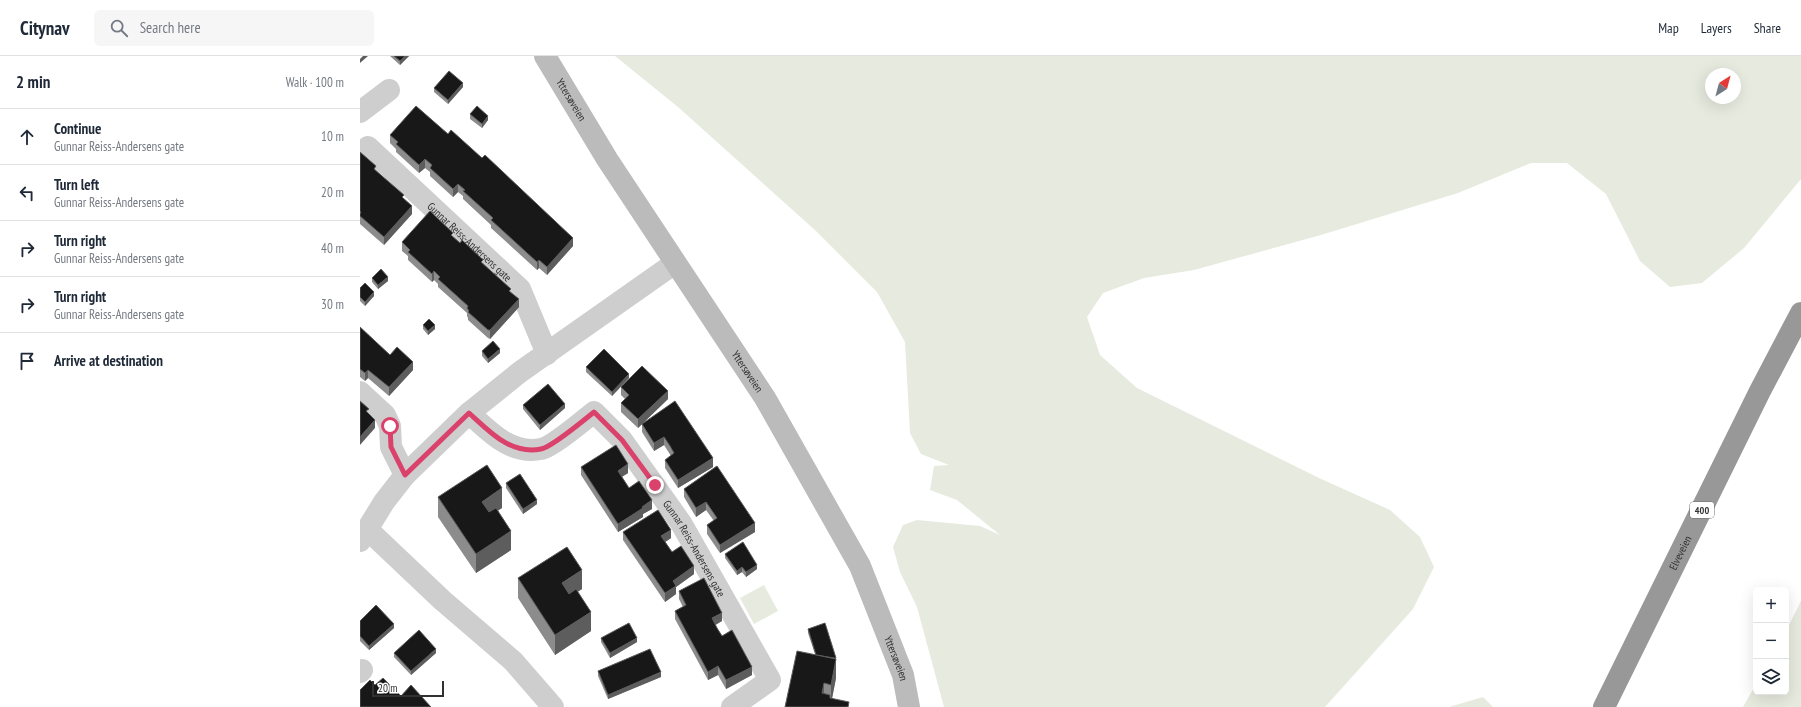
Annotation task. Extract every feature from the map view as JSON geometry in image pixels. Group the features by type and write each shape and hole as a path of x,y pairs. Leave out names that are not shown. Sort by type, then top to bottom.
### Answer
{"highway":[{"name":"Elveveien","path":"1604,707 1760,391 1801,314"}],"main road":[{"name":"Yttersøveien","path":"545,56 607,159 765,398 860,566 903,675 909,707"}],"street":[{"path":"360,112 388,90"},
{"name":"Gunnar Reiss-Andersens gate","path":"368,147 520,289 547,354"},
{"path":"553,707 513,661 363,535 384,502 405,475 469,413 520,372 676,263"},
{"path":"360,392 385,415 390,426 391,447 405,475"},
{"name":"Gunnar Reiss-Andersens gate","path":"469,413 497,438 509,446 525,449 542,449 594,412 622,440 681,523 770,680 732,707"}],"shaded area":[{"path":"615,56 1801,56 1801,179 1744,248 1702,283 1670,287 1640,261 1606,194 1567,163 1531,163 1458,193 1321,235 1194,270 1144,278 1103,293 1087,317 1100,355 1137,388 1319,478 1390,510 1420,537 1434,567 1413,609 1325,707 944,707 917,607 900,572 893,547 903,525 917,520 980,526 1000,535 957,500 930,490 934,466 949,465 921,454 910,433 905,342 877,292 816,231 678,107"},
{"path":"764,585 778,611 754,624 740,598"},
{"path":"1801,601 1801,707 1743,707 1753,689 1753,695 1789,695 1789,625"},
{"path":"1483,697 1493,707 1449,707"}],"building":[{"path":"394,56 405,56 400,61"},
{"path":"449,71 463,83 448,100 434,88"},
{"path":"416,106 448,134 451,130 482,158 485,155 573,238 547,267 539,260 537,262 491,220 493,218 463,191 465,190 458,184 453,189 430,168 432,165 425,159 419,165 396,144 398,142 390,135"},
{"path":"477,106 488,116 482,124 470,114"},
{"path":"360,152 376,166 374,169 404,195 402,197 412,206 384,237 360,216"},
{"path":"430,211 453,233 451,235 460,243 462,240 483,260 481,262 511,289 509,291 519,299 490,330 488,330 468,312 468,306 438,279 440,277 434,271 432,274 408,252 410,250 402,242"},
{"path":"381,269 388,277 378,285 372,278"},
{"path":"365,283 374,292 365,302 360,297 360,288"},
{"path":"429,319 435,325 428,331 423,325"},
{"path":"360,327 390,355 397,347 413,362 389,387 368,370 365,373 360,369"},
{"path":"493,341 500,349 488,359 482,351"},
{"path":"604,349 629,374 612,392 586,367"},
{"path":"642,366 668,391 638,419 621,403 629,395 621,387"},
{"path":"548,384 565,404 540,425 523,405"},
{"path":"360,401 369,409 366,411 375,420 360,437"},
{"path":"675,401 713,458 678,480 665,460 674,453 670,446 664,437 654,443 642,424"},
{"path":"616,445 628,464 618,471 629,488 639,481 652,500 642,507 643,508 618,524 581,467"},
{"path":"487,465 502,488 482,502 489,512 496,508 511,531 476,554 438,497"},
{"path":"717,466 755,523 720,545 707,525 717,518 706,502 696,508 684,489"},
{"path":"520,474 537,500 523,509 506,483"},
{"path":"658,510 671,530 661,536 672,552 681,546 694,566 673,581 676,586 665,593 623,532"},
{"path":"743,542 757,565 746,572 742,567 737,571 725,554"},
{"path":"567,547 582,570 562,583 569,594 576,589 591,612 555,635 518,578"},
{"path":"704,578 722,613 712,618 717,628 722,636 732,630 752,667 726,680 718,666 708,672 675,611 686,605 679,591"},
{"path":"376,605 394,624 369,646 360,636 360,621"},
{"path":"629,623 637,638 610,653 601,638"},
{"path":"825,623 836,658 816,655 808,629"},
{"path":"419,630 436,649 411,671 394,653"},
{"path":"650,649 661,672 608,695 598,671"},
{"path":"797,651 836,659 831,685 824,683 822,693 830,695 830,698 849,702 848,707 785,707"},
{"path":"383,678 401,696 411,685 431,707 360,707 360,690 370,680 375,685"}],"route":[{"path":"390,426 391,447 396,460 405,475 469,413 497,438 509,446 525,449 542,449 594,412 622,440 655,485"}]}
